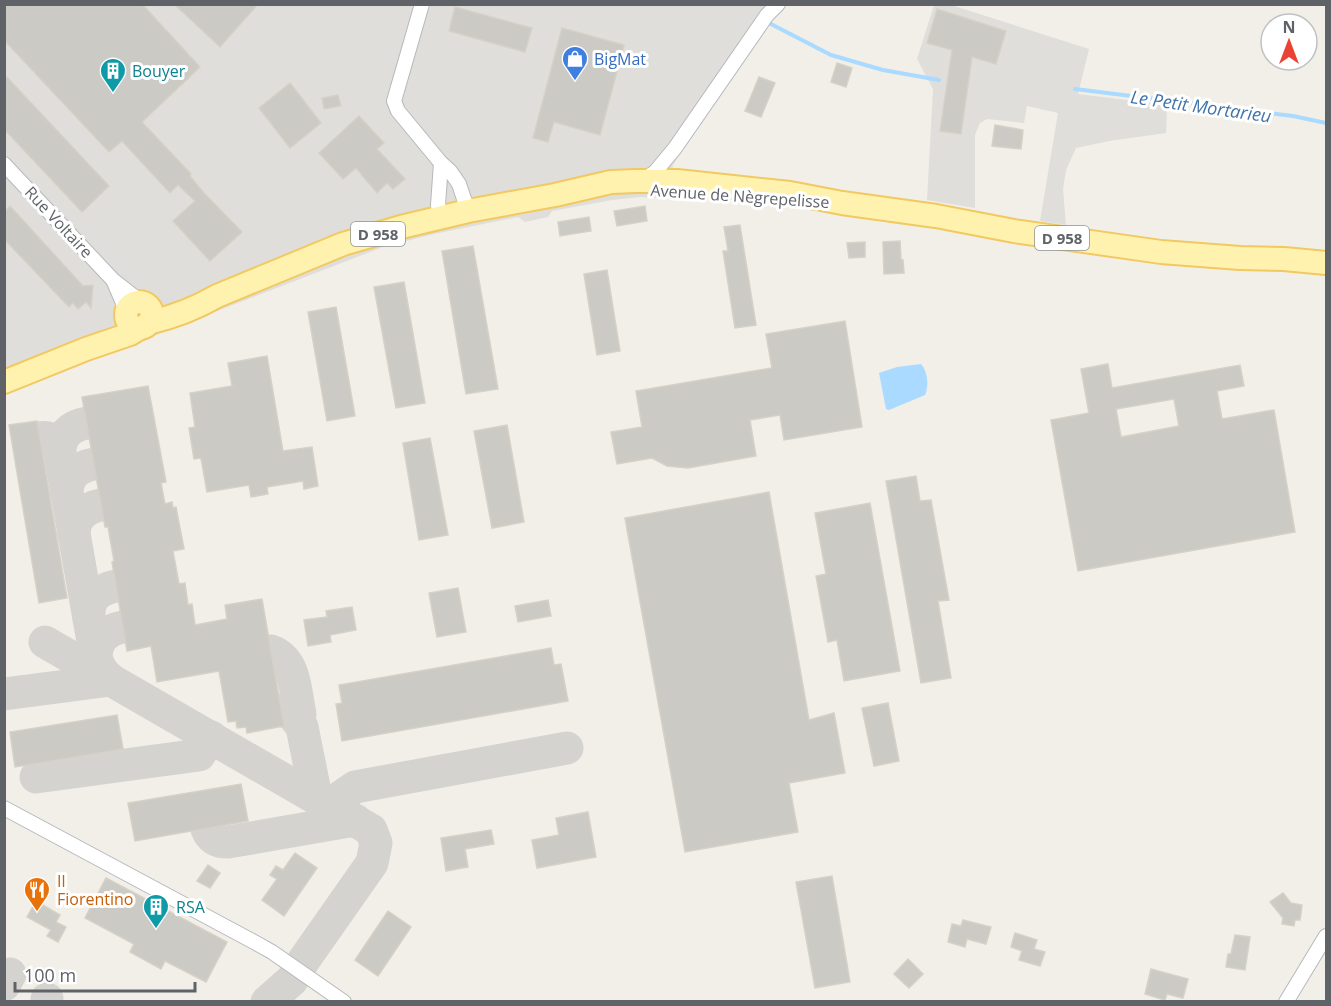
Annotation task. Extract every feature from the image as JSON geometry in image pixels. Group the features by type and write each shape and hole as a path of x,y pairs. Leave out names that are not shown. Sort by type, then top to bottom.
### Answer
{"main road":[{"name":"Avenue de Nègrepelisse","path":"4,382 130,334 137,315 174,302 217,296 342,244 440,217 611,182 677,181 790,193 1014,231 1161,252 1326,263"},
{"name":"Avenue de Nègrepelisse","path":"566,193 672,189 842,203"},
{"name":"Avenue de Nègrepelisse","path":"1284,259 1326,255"}],"street":[{"path":"422,4 394,101 398,111 459,184 468,211"},
{"path":"636,181 655,172 675,148 767,15 778,4"},
{"path":"675,148 669,170 677,181"},
{"path":"440,217 438,205 441,163"},
{"name":"Rue Voltaire","path":"4,164 113,280 137,315"},
{"path":"4,808 272,952 344,1002"},
{"path":"1286,1002 1326,936"}],"shaded area":[{"path":"5,5 784,5 778,10 724,86 673,165 665,198 641,197 612,200 552,211 548,217 525,222 518,217 383,247 5,395"},
{"path":"934,5 951,5 1089,49 1078,94 1167,105 1166,133 1076,148 1066,170 1063,189 1066,225 1040,221 1058,113 1027,106 1024,123 987,119 980,123 975,135 975,208 927,200 933,89 917,59"}],"water":[{"path":"921,364 927,379 925,395 889,410 886,409 879,373 897,367"}],"building":[{"name":"Bouyer","path":"4,4 142,4 200,67 142,122 191,174 190,176 204,193 242,232 210,261 173,221 195,201 178,185 170,193 122,141 109,152 4,40"},
{"path":"174,4 258,4 220,47"},
{"path":"455,7 532,28 525,52 449,31"},
{"path":"937,9 1006,31 996,64 972,57 961,134 940,131 952,50 927,43"},
{"name":"BigMat","path":"562,28 624,45 600,135 554,122 548,142 533,138"},
{"path":"837,63 852,68 846,87 831,82"},
{"path":"4,74 109,186 82,212 4,129"},
{"path":"759,77 775,83 761,117 745,111"},
{"path":"290,83 321,123 290,148 259,108"},
{"path":"338,95 341,106 324,109 322,98"},
{"path":"359,116 384,143 377,149 405,179 393,189 387,183 377,193 356,168 343,179 319,153"},
{"path":"995,125 1023,130 1021,149 992,146"},
{"path":"10,206 83,286 93,285 91,308 86,302 78,309 73,303 69,307 4,239 4,212"},
{"path":"645,206 647,221 617,226 614,211"},
{"path":"589,217 591,231 560,236 558,222"},
{"path":"740,225 756,325 735,328 723,251 728,251 724,227"},
{"path":"900,241 904,273 884,274 883,242"},
{"path":"865,242 865,257 849,258 847,243"},
{"path":"473,246 498,389 466,394 442,251"},
{"path":"607,270 620,351 597,355 584,274"},
{"path":"404,282 425,403 396,408 374,287"},
{"path":"336,307 355,416 327,421 308,312"},
{"path":"845,321 862,427 784,440 780,415 750,420 756,456 688,468 667,466 652,458 617,464 611,432 642,427 636,391 772,368 766,334"},
{"path":"267,356 283,451 312,447 318,486 304,489 303,481 267,487 268,494 251,497 249,485 207,492 201,458 194,459 189,428 195,427 190,393 232,386 228,363"},
{"path":"1108,364 1112,388 1240,365 1244,386 1217,391 1222,419 1274,410 1295,532 1078,571 1051,420 1089,413 1081,369","holes":["1174,399 1179,426 1121,437 1116,409"]},
{"path":"148,386 166,482 161,483 165,504 172,502 173,508 176,507 184,549 173,551 179,584 185,583 188,605 192,604 195,625 227,619 225,605 262,599 284,726 247,733 246,727 237,728 236,721 228,722 219,671 157,682 151,646 127,651 108,527 105,527 82,397"},
{"path":"37,421 67,598 39,603 9,425"},
{"path":"507,425 524,522 492,528 474,431"},
{"path":"430,438 448,535 419,540 403,443"},
{"path":"916,476 920,501 931,500 949,600 938,601 951,678 921,683 886,481"},
{"path":"769,492 809,720 834,713 845,773 789,783 798,832 685,852 625,518"},
{"path":"870,503 900,671 844,681 837,640 828,642 816,576 826,574 815,513"},
{"path":"458,588 466,632 437,637 429,593"},
{"path":"548,600 551,616 518,622 515,606"},
{"path":"352,607 356,630 330,635 331,642 308,646 304,620 327,617 326,611"},
{"path":"551,648 554,665 561,664 568,701 342,741 336,704 342,703 339,685"},
{"path":"888,703 899,761 874,766 862,708"},
{"path":"117,715 123,749 15,767 10,732"},
{"path":"241,784 248,821 135,841 128,803"},
{"path":"588,812 596,857 537,868 532,840 559,835 556,818"},
{"path":"491,830 494,844 465,849 468,867 446,871 441,838"},
{"path":"295,853 317,868 284,916 262,900 277,879 270,875 276,866 283,870"},
{"path":"208,865 220,873 210,888 197,881"},
{"path":"832,876 850,982 815,988 796,882"},
{"name":"RSA","path":"106,878 227,942 206,982 165,961 161,969 130,952 134,944 85,918"},
{"path":"1283,893 1291,903 1302,905 1300,920 1295,920 1294,926 1282,924 1283,918 1270,902"},
{"path":"36,901 60,915 56,922 66,927 58,942 47,936 51,930 27,917"},
{"path":"388,911 411,927 378,976 355,960"},
{"path":"963,920 991,927 986,944 967,939 965,947 948,942 952,924 961,926"},
{"path":"1015,933 1037,940 1034,949 1045,952 1040,966 1019,960 1022,951 1011,947"},
{"path":"1235,935 1250,937 1245,970 1226,967"},
{"path":"908,959 923,974 909,988 894,974"},
{"path":"1151,969 1188,979 1183,998 1167,994 1165,1000 1145,994"}],"waterway":[{"name":"Le Petit Mortarieu","path":"767,22 831,55 883,70 939,80"},
{"name":"Le Petit Mortarieu","path":"1075,89 1293,116 1326,123"}],"taxiway":[{"path":"60,454 61,442 67,433 87,423"},
{"path":"39,438 51,439 59,449 96,658 102,671 111,680"},
{"path":"67,495 68,483 74,474 94,464"},
{"path":"74,535 78,518 90,508 101,505"},
{"path":"89,619 90,606 95,596 103,590 116,586"},
{"path":"96,658 96,652 103,637 123,627"},
{"path":"45,642 371,830 376,843 372,863 292,980 267,1002"},
{"path":"271,651 279,655 290,669 300,714"},
{"path":"4,694 111,680"},
{"path":"282,710 293,715 302,727 316,797"},
{"path":"36,777 199,755 211,737"},
{"path":"329,805 355,787 567,748"},
{"path":"207,829 215,839 228,842 355,820"},
{"path":"4,985 10,974"}],"place":[{"name":"BigMat","path":"575,82"},
{"name":"Bouyer","path":"113,94"},
{"name":"Il Fiorentino","path":"37,913"},
{"name":"RSA","path":"156,930"}]}
